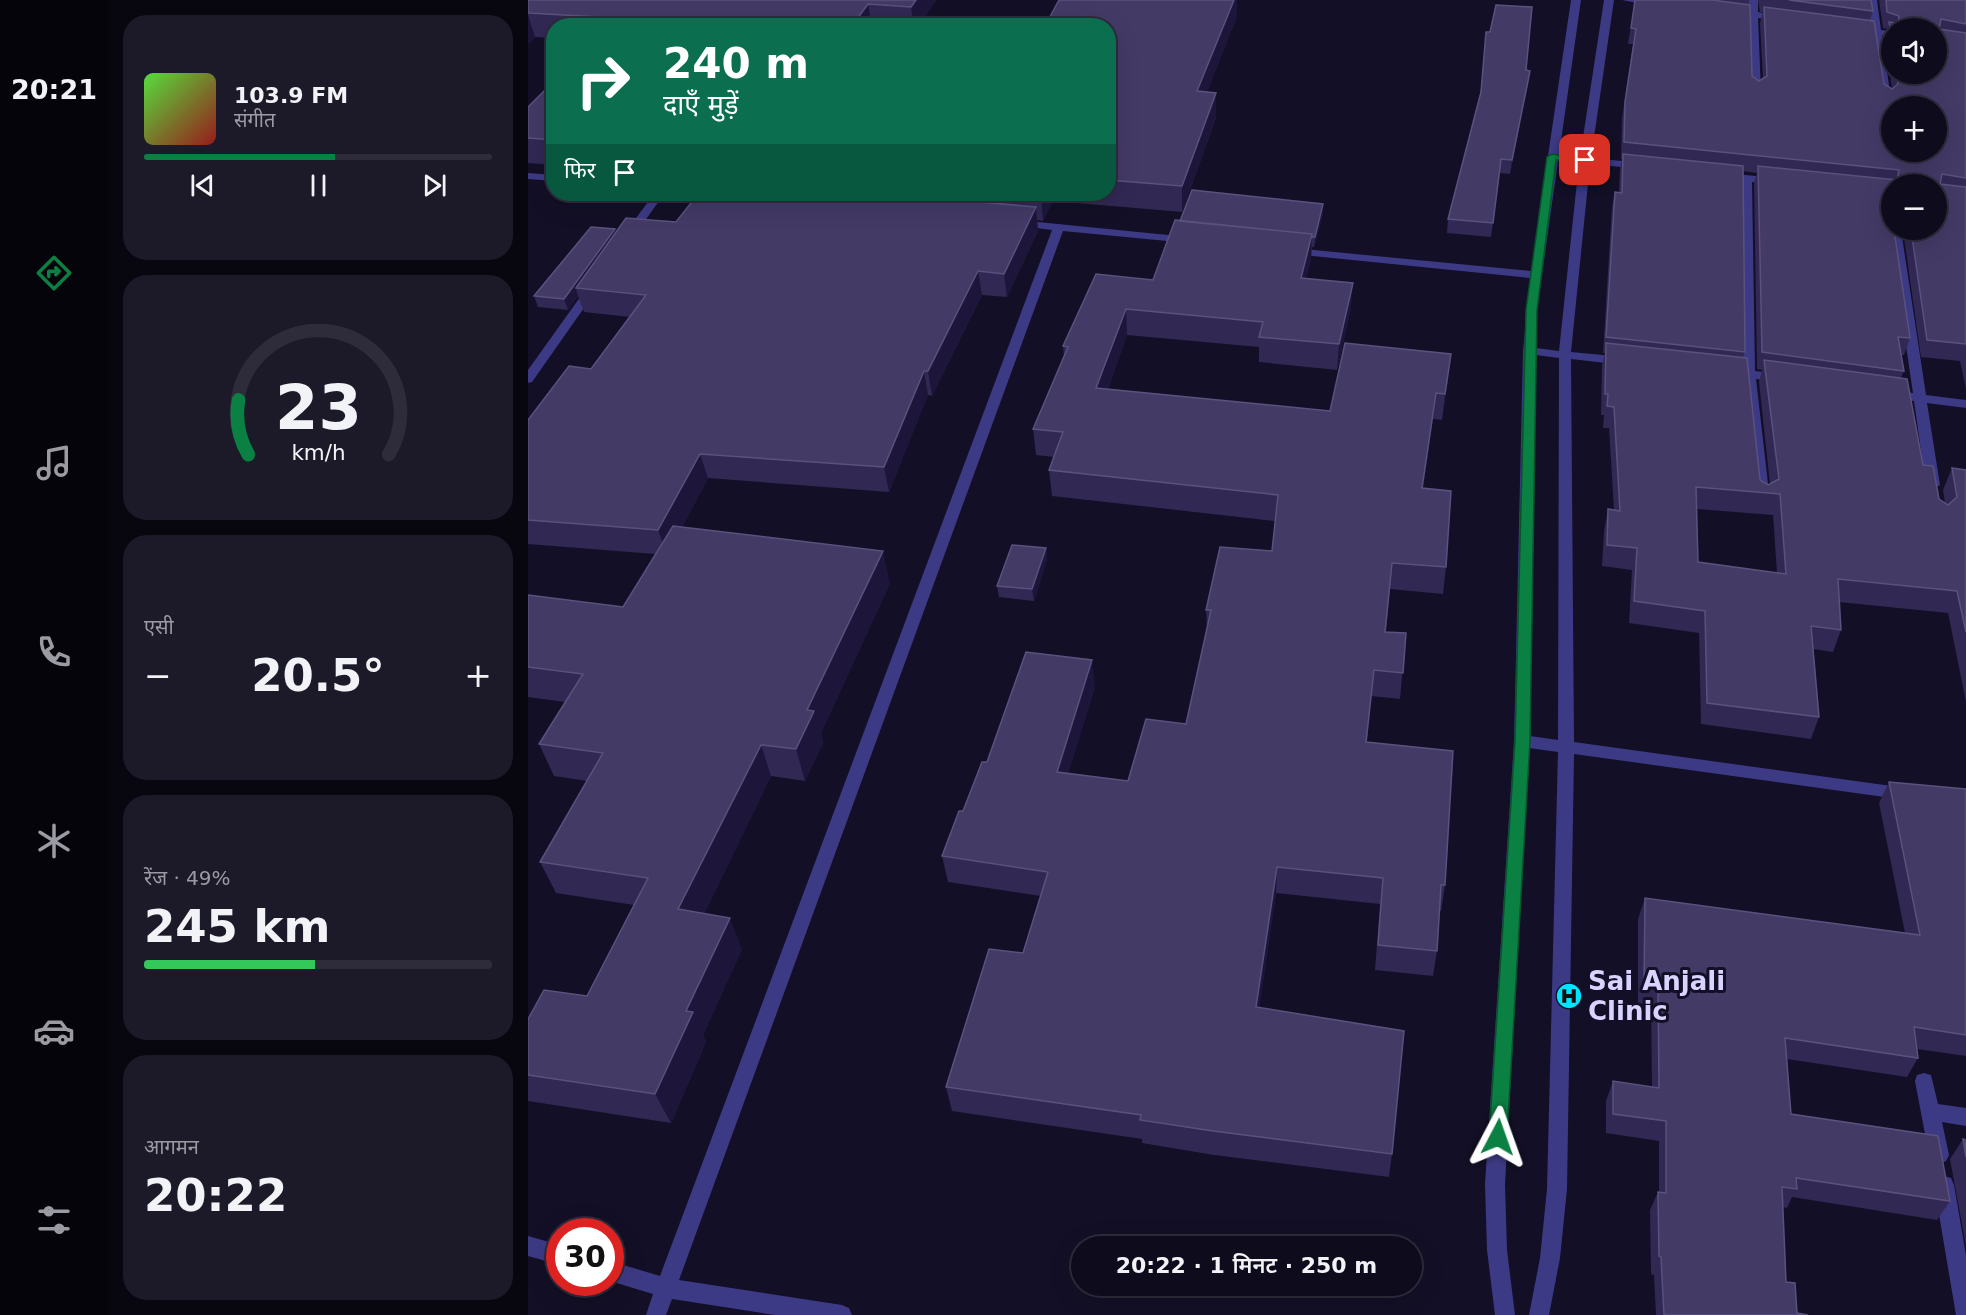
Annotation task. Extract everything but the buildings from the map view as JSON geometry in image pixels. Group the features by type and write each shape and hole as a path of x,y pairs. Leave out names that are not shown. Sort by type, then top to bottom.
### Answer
{"street":[{"path":"1505,1315 1497,1250 1495,1184 1522,741 1529,351 1534,275 1576,0"},
{"path":"1539,1315 1550,1258 1557,1189 1566,746 1565,355 1585,160 1609,0"},
{"path":"1627,0 1661,4"},
{"path":"1753,0 1756,92"},
{"path":"1872,0 1885,96"},
{"path":"1718,10 1797,20"},
{"path":"1842,27 1881,33"},
{"path":"1552,157 1654,168"},
{"path":"1712,174 1782,181"},
{"path":"528,176 546,177"},
{"path":"1747,178 1749,374 1763,501"},
{"path":"625,242 654,201"},
{"path":"1000,222 1202,242"},
{"path":"656,1315 1059,227"},
{"path":"1896,240 1918,397 1935,497"},
{"path":"1285,250 1534,275"},
{"path":"528,379 597,281"},
{"path":"1529,351 1636,363"},
{"path":"1715,371 1794,380"},
{"path":"1884,393 1966,404"},
{"path":"1522,741 1922,796"},
{"path":"1924,1081 1966,1315"},
{"path":"1931,1112 1966,1117"},
{"path":"528,1246 546,1251"},
{"path":"624,1275 666,1287 842,1315"}],"place":[{"name":"Sai Anjali Clinic","path":"1569,996"}],"route":[{"path":"1498,1137 1522,741 1529,351 1534,275 1552,157 1585,160"}]}
